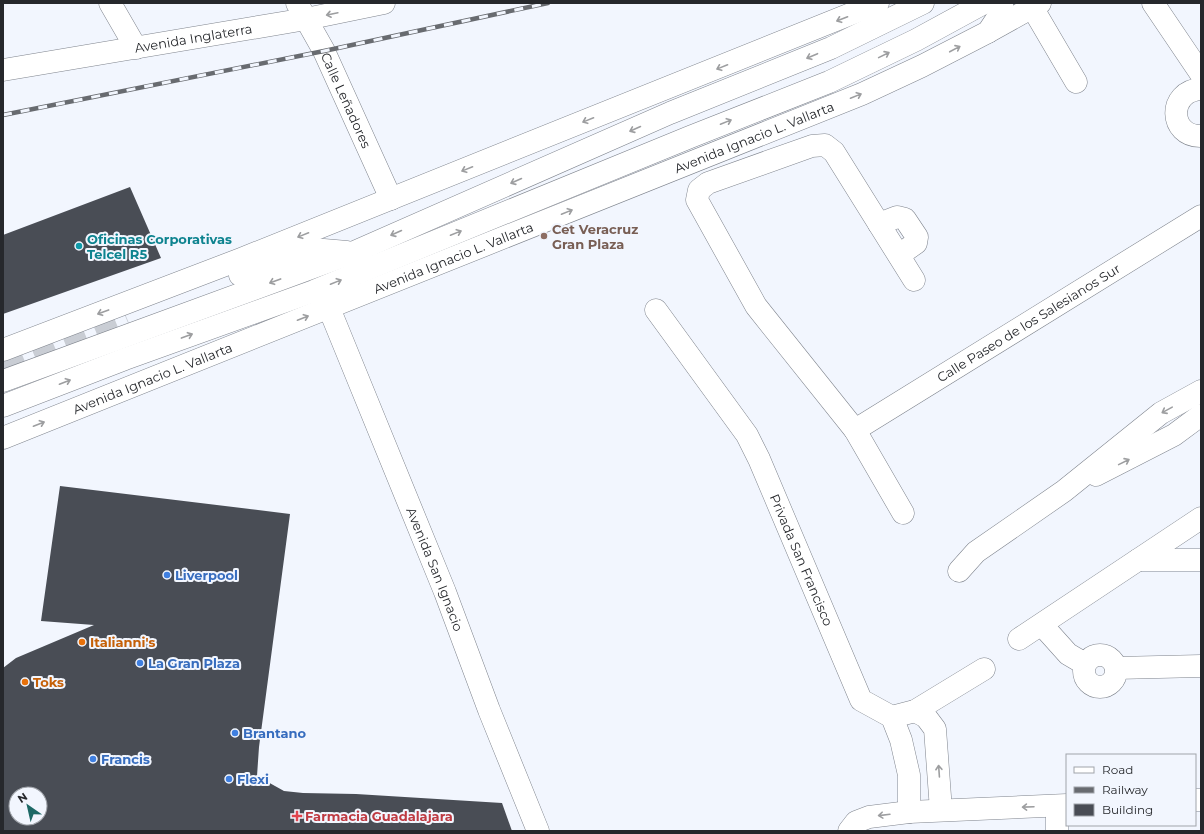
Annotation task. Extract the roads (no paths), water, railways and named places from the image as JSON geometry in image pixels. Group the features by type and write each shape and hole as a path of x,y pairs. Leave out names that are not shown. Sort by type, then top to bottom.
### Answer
{"street":[{"path":"110,3 136,48"},
{"name":"Avenida Inglaterra","path":"3,70 136,48 302,11 384,3"},
{"path":"3,350 152,294 878,3"},
{"path":"3,381 352,253 670,113 831,48 923,3"},
{"name":"Avenida Ignacio L. Vallarta","path":"3,406 125,359 314,291 690,137 829,82 916,40 984,3"},
{"path":"988,32 1002,11 1002,3"},
{"path":"1153,3 1201,74"},
{"path":"988,32 1036,5 1076,82"},
{"name":"Calle Leñadores","path":"302,11 324,51 391,199"},
{"name":"Avenida Ignacio L. Vallarta","path":"3,438 862,94 922,66 988,32"},
{"path":"1201,88 1192,90 1185,94 1178,104 1176,116 1178,124 1185,132 1195,136 1201,136"},
{"path":"903,513 855,430 756,306 697,200 699,190 708,183 812,146 825,145 834,152 914,280"},
{"name":"Calle Paseo de los Salesianos Sur","path":"855,430 1201,216"},
{"path":"126,316 312,249 352,253"},
{"path":"225,349 314,291"},
{"name":"Avenida San Ignacio","path":"329,308 445,592 489,710 538,831"},
{"name":"Privada San Francisco","path":"656,310 747,435 760,459 861,700 892,717"},
{"path":"959,571 976,552 1064,491 1161,414 1201,391"},
{"path":"1064,491 1174,435 1201,415"},
{"path":"1019,639 1201,518"},
{"path":"1138,560 1201,560"},
{"path":"1042,625 1068,654 1084,664 1083,671 1085,678 1090,684 1097,687 1105,686 1111,682 1115,676 1116,668 1201,666"},
{"path":"909,812 909,775 901,740 892,717 915,711 984,669"},
{"path":"915,711 926,717 936,729 941,810"},
{"path":"849,831 856,822 869,817 909,812 1062,806 1057,831"}],"tunnel":[{"path":"3,366 126,316"}],"railway":[{"path":"3,115 324,51 548,3"}],"place":[{"name":"Cet Veracruz Gran Plaza","path":"544,236"},
{"name":"Oficinas Corporativas Telcel R5","path":"79,246"},
{"name":"Liverpool","path":"167,575"},
{"name":"Italianni's","path":"82,642"},
{"name":"La Gran Plaza","path":"140,663"},
{"name":"Toks","path":"25,682"},
{"name":"Brantano","path":"235,733"},
{"name":"Francis","path":"93,759"},
{"name":"Flexi","path":"229,779"},
{"name":"Farmacia Guadalajara","path":"297,816"}]}
